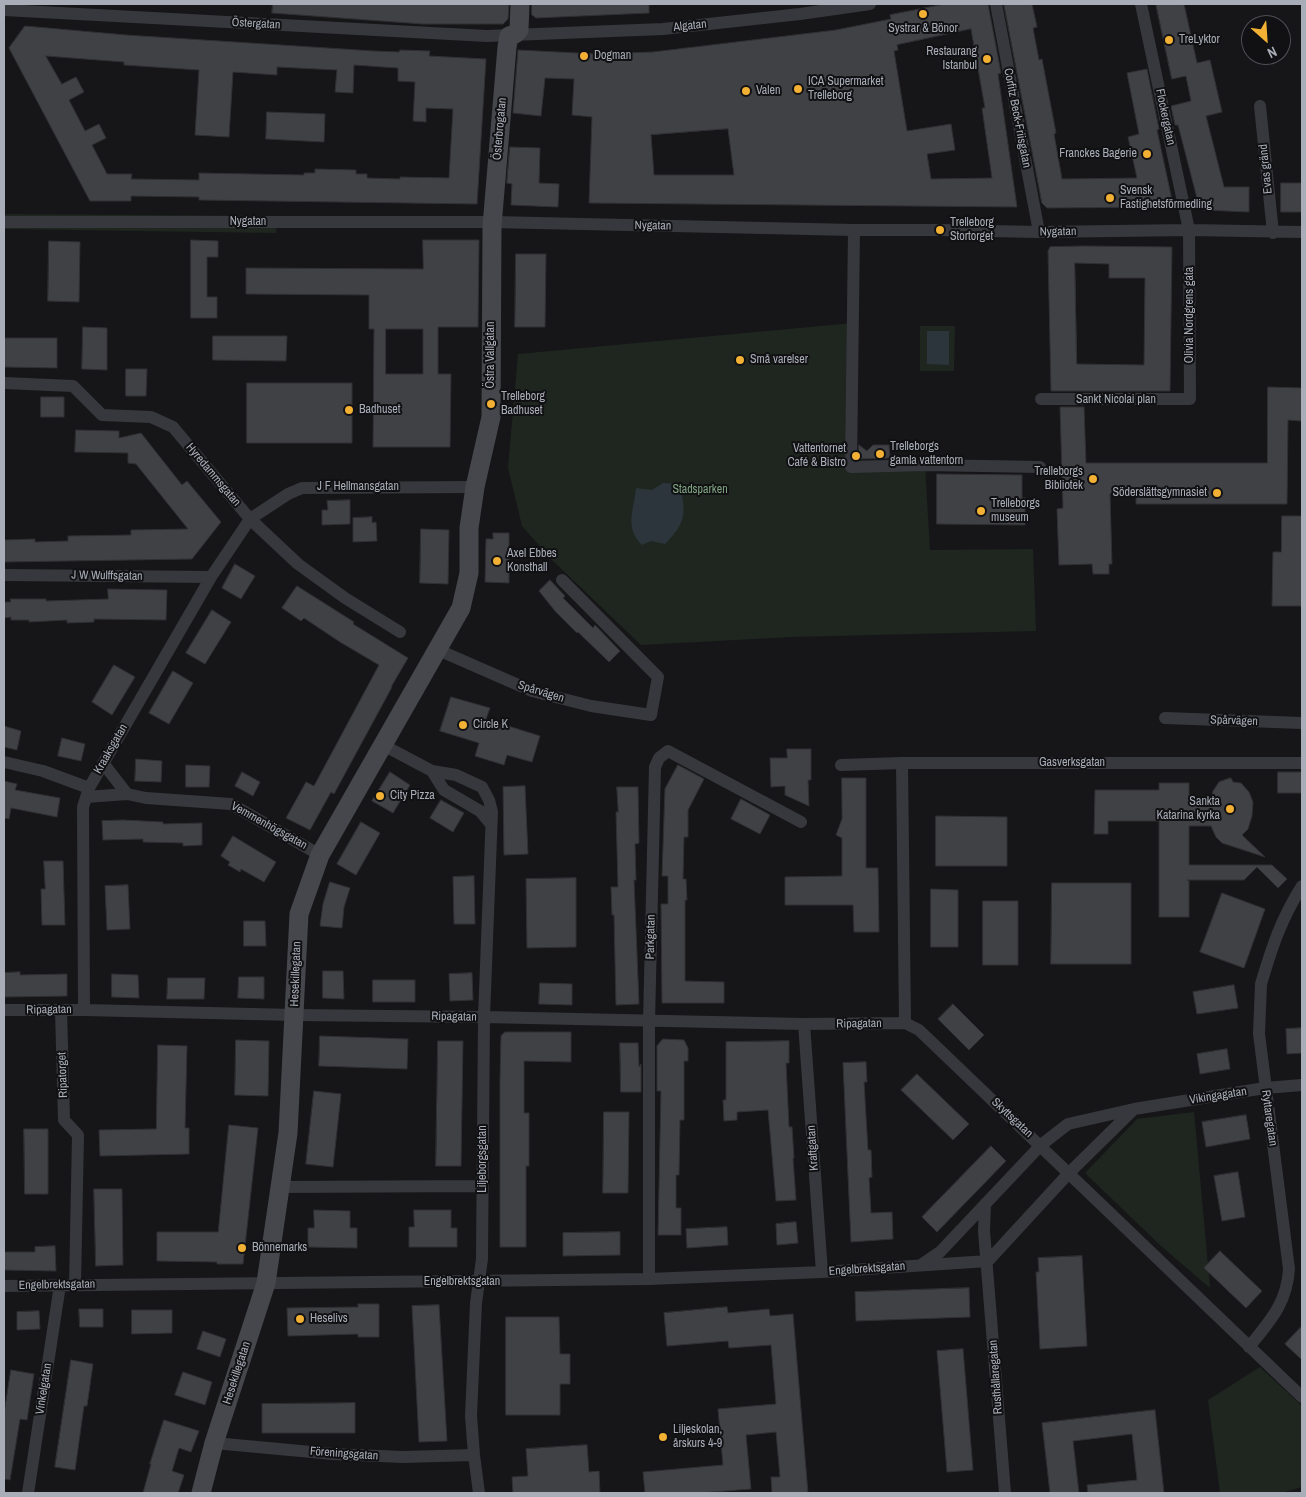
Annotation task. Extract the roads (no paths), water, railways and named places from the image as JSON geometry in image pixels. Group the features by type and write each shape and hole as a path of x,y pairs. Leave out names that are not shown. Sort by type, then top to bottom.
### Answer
{"street":[{"path":"509,36 519,30 520,4"},
{"name":"Algatan","path":"509,36 663,30 870,4"},
{"name":"Corfitz Beck-Friisgatan","path":"996,4 1039,232"},
{"name":"Flockergatan","path":"1141,4 1189,230"},
{"name":"Östergatan","path":"4,10 509,36"},
{"name":"Österbrogatan","path":"492,222 509,36"},
{"name":"Evas gränd","path":"1260,106 1273,233"},
{"name":"Nygatan","path":"4,222 492,222 854,230 1302,232"},
{"name":"Östra Vallgatan","path":"475,487 491,416 492,222"},
{"path":"854,230 852,467 925,465 1040,467"},
{"name":"Olivia Nordgrens gata","path":"1189,230 1190,399"},
{"name":"Hyredammsgatan","path":"4,383 73,386 102,415 151,417 173,427 250,519 298,564 345,598 400,632"},
{"name":"Sankt Nicolai plan","path":"1041,399 1190,399"},
{"name":"J F Hellmansgatan","path":"250,519 288,494 302,488 475,487"},
{"name":"Hesekillegatan","path":"201,1493 214,1443 266,1283 288,1133 298,914 320,855 461,608 469,574 469,528 475,487"},
{"name":"Kraaksgatan","path":"84,1010 83,807 87,793 210,577 250,519"},
{"name":"J W Wulffsgatan","path":"4,576 210,577"},
{"name":"Spårvägen","path":"436,649 532,692 591,706 651,715 658,677 562,580"},
{"name":"Spårvägen","path":"1165,718 1302,723"},
{"name":"Liljeborgsgatan","path":"383,745 432,771 456,775 482,787 489,800 492,812 484,1017 482,1259 476,1304 471,1416 479,1493"},
{"name":"Parkgatan","path":"649,1279 649,1022 655,767 659,758 668,752 802,822"},
{"name":"Vemmenhögsgatan","path":"4,762 43,771 87,793 127,794 146,798 231,804 320,855"},
{"path":"103,763 127,794"},
{"path":"902,763 905,1023"},
{"name":"Gasverksgatan","path":"841,765 902,763 1302,763"},
{"name":"Liljeborgsgatan","path":"432,771 444,790 480,811 491,824"},
{"name":"Ryttaregatan","path":"1249,1346 1271,1321 1288,1286 1289,1269 1259,1034 1261,984 1275,936 1302,886"},
{"name":"Ripagatan","path":"4,1010 84,1010 294,1016 484,1017 649,1022 905,1023"},
{"name":"Ripatorget","path":"60,1010 64,1120 78,1135 75,1285"},
{"name":"Skyttsgatan","path":"905,1023 919,1030 1302,1397"},
{"name":"Kraftgatan","path":"804,1024 822,1272"},
{"name":"Vikingagatan","path":"1041,1145 1068,1124 1134,1110 1265,1088 1302,1085"},
{"path":"988,1261 1069,1173 1134,1110"},
{"name":"Engelbrektsgatan","path":"920,1265 940,1252 1041,1145"},
{"path":"280,1187 482,1186"},
{"path":"985,1204 984,1231 988,1261"},
{"name":"Engelbrektsgatan","path":"4,1286 649,1279 822,1272 988,1261"},
{"name":"Rusthållaregatan","path":"988,1261 996,1388 1006,1493"},
{"name":"Vinkelgatan","path":"28,1493 60,1285"},
{"name":"Föreningsgatan","path":"214,1443 333,1454 403,1457 474,1455"}],"place":[{"name":"Systrar & Bönor","path":"923,14"},
{"name":"TreLyktor","path":"1169,40"},
{"name":"Dogman","path":"584,56"},
{"name":"Restaurang Istanbul","path":"987,59"},
{"name":"ICA Supermarket Trelleborg","path":"798,89"},
{"name":"Valen","path":"746,91"},
{"name":"Franckes Bagerie","path":"1147,154"},
{"name":"Svensk Fastighetsförmedling","path":"1110,198"},
{"name":"Trelleborg Stortorget","path":"940,230"},
{"name":"Små varelser","path":"740,360"},
{"name":"Trelleborg Badhuset","path":"491,404"},
{"name":"Badhuset","path":"349,410"},
{"name":"Trelleborgs gamla vattentorn","path":"880,454"},
{"name":"Vattentornet Café & Bistro","path":"856,456"},
{"name":"Trelleborgs Bibliotek","path":"1093,479"},
{"name":"Söderslättsgymnasiet","path":"1217,493"},
{"name":"Trelleborgs museum","path":"981,511"},
{"name":"Axel Ebbes Konsthall","path":"497,561"},
{"name":"Circle K","path":"463,725"},
{"name":"City Pizza","path":"380,796"},
{"name":"Sankta Katarina kyrka","path":"1230,809"},
{"name":"Bönnemarks","path":"242,1248"},
{"name":"Heselivs","path":"300,1319"},
{"name":"Liljeskolan, årskurs 4-9","path":"663,1437"}],"park label":[{"name":"Stadsparken","path":"700,490"}]}
